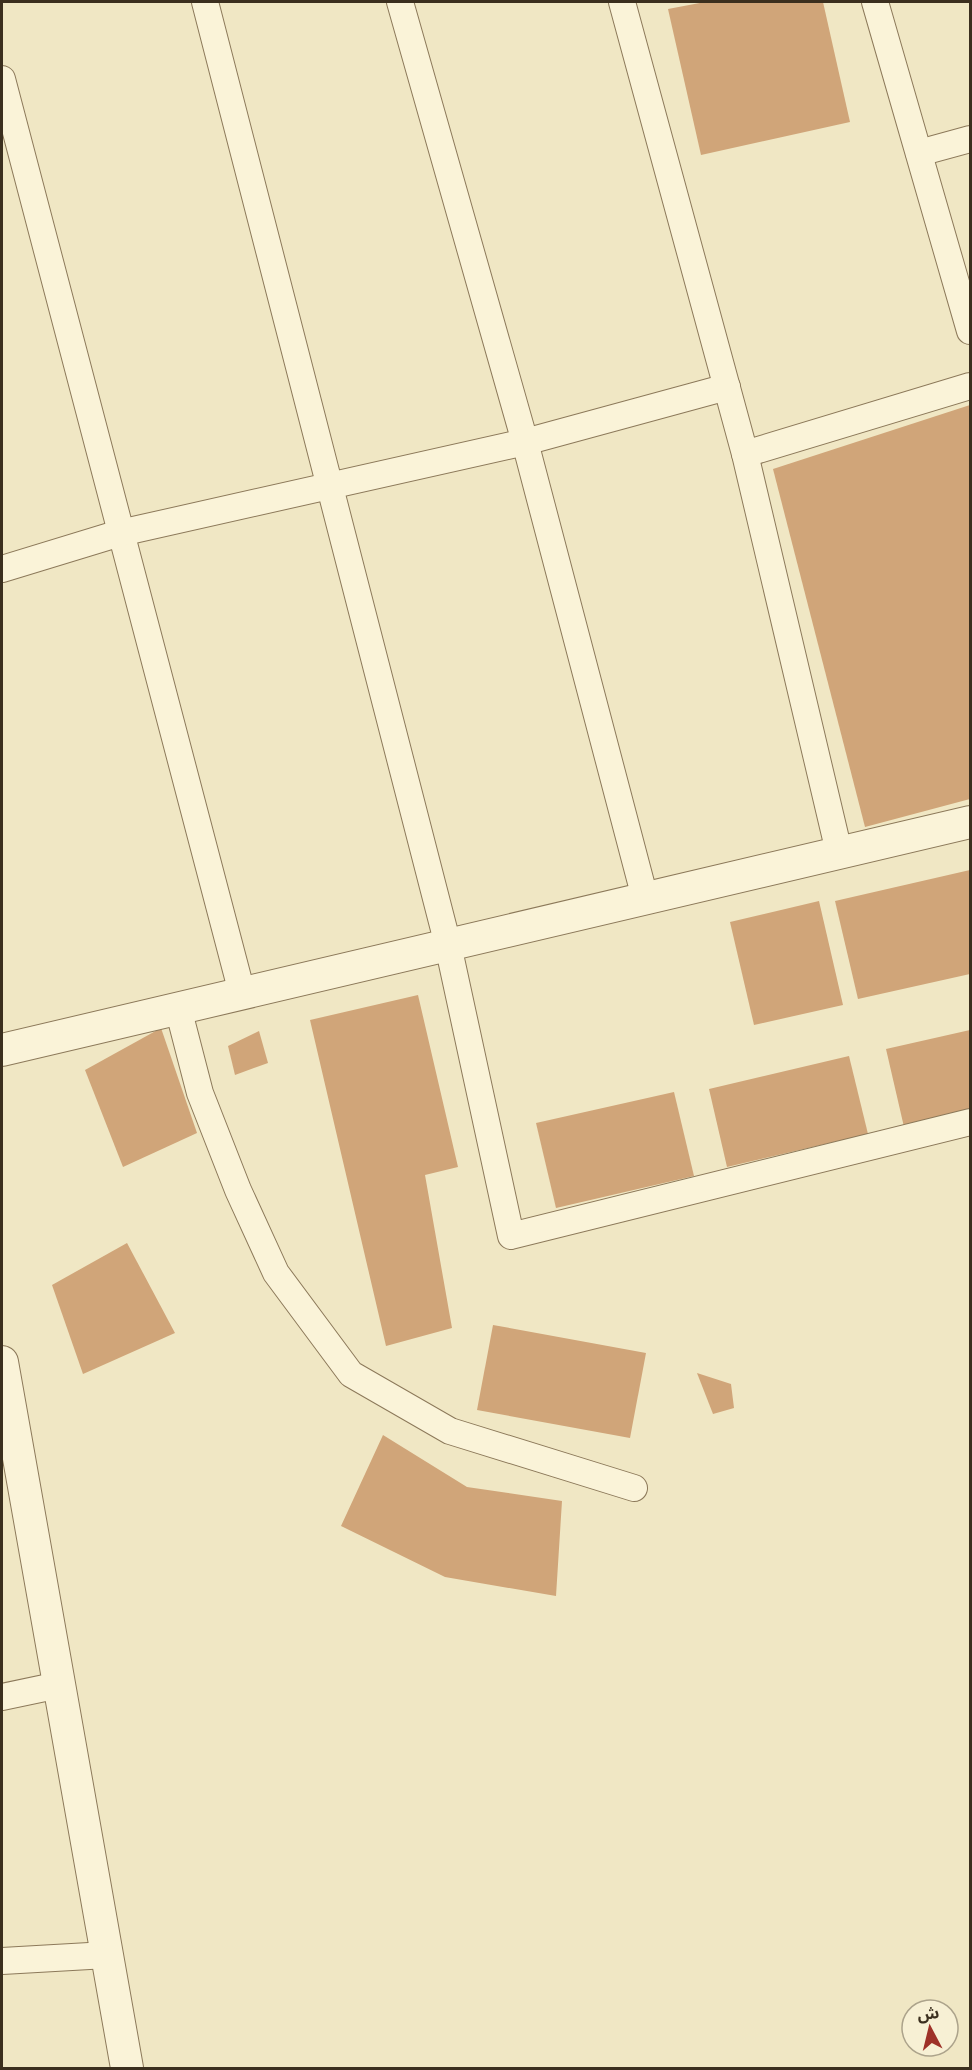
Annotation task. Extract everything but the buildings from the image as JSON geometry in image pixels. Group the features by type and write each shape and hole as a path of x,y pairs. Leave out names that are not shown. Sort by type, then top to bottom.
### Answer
{"street":[{"path":"205,2 448,945 511,1236 970,1122"},
{"path":"400,2 525,442 645,898"},
{"path":"622,2 745,454 839,852"},
{"path":"875,2 970,330"},
{"path":"2,79 242,993"},
{"path":"919,153 970,138"},
{"path":"745,454 970,386"},
{"path":"2,569 120,533 525,442 727,387"},
{"path":"2,1050 970,822"},
{"path":"178,1008 200,1093 238,1190 276,1273 351,1374 450,1431 634,1488"},
{"path":"3,1381 128,2068"},
{"path":"2,1697 59,1686"},
{"path":"2,1961 107,1954"}]}
